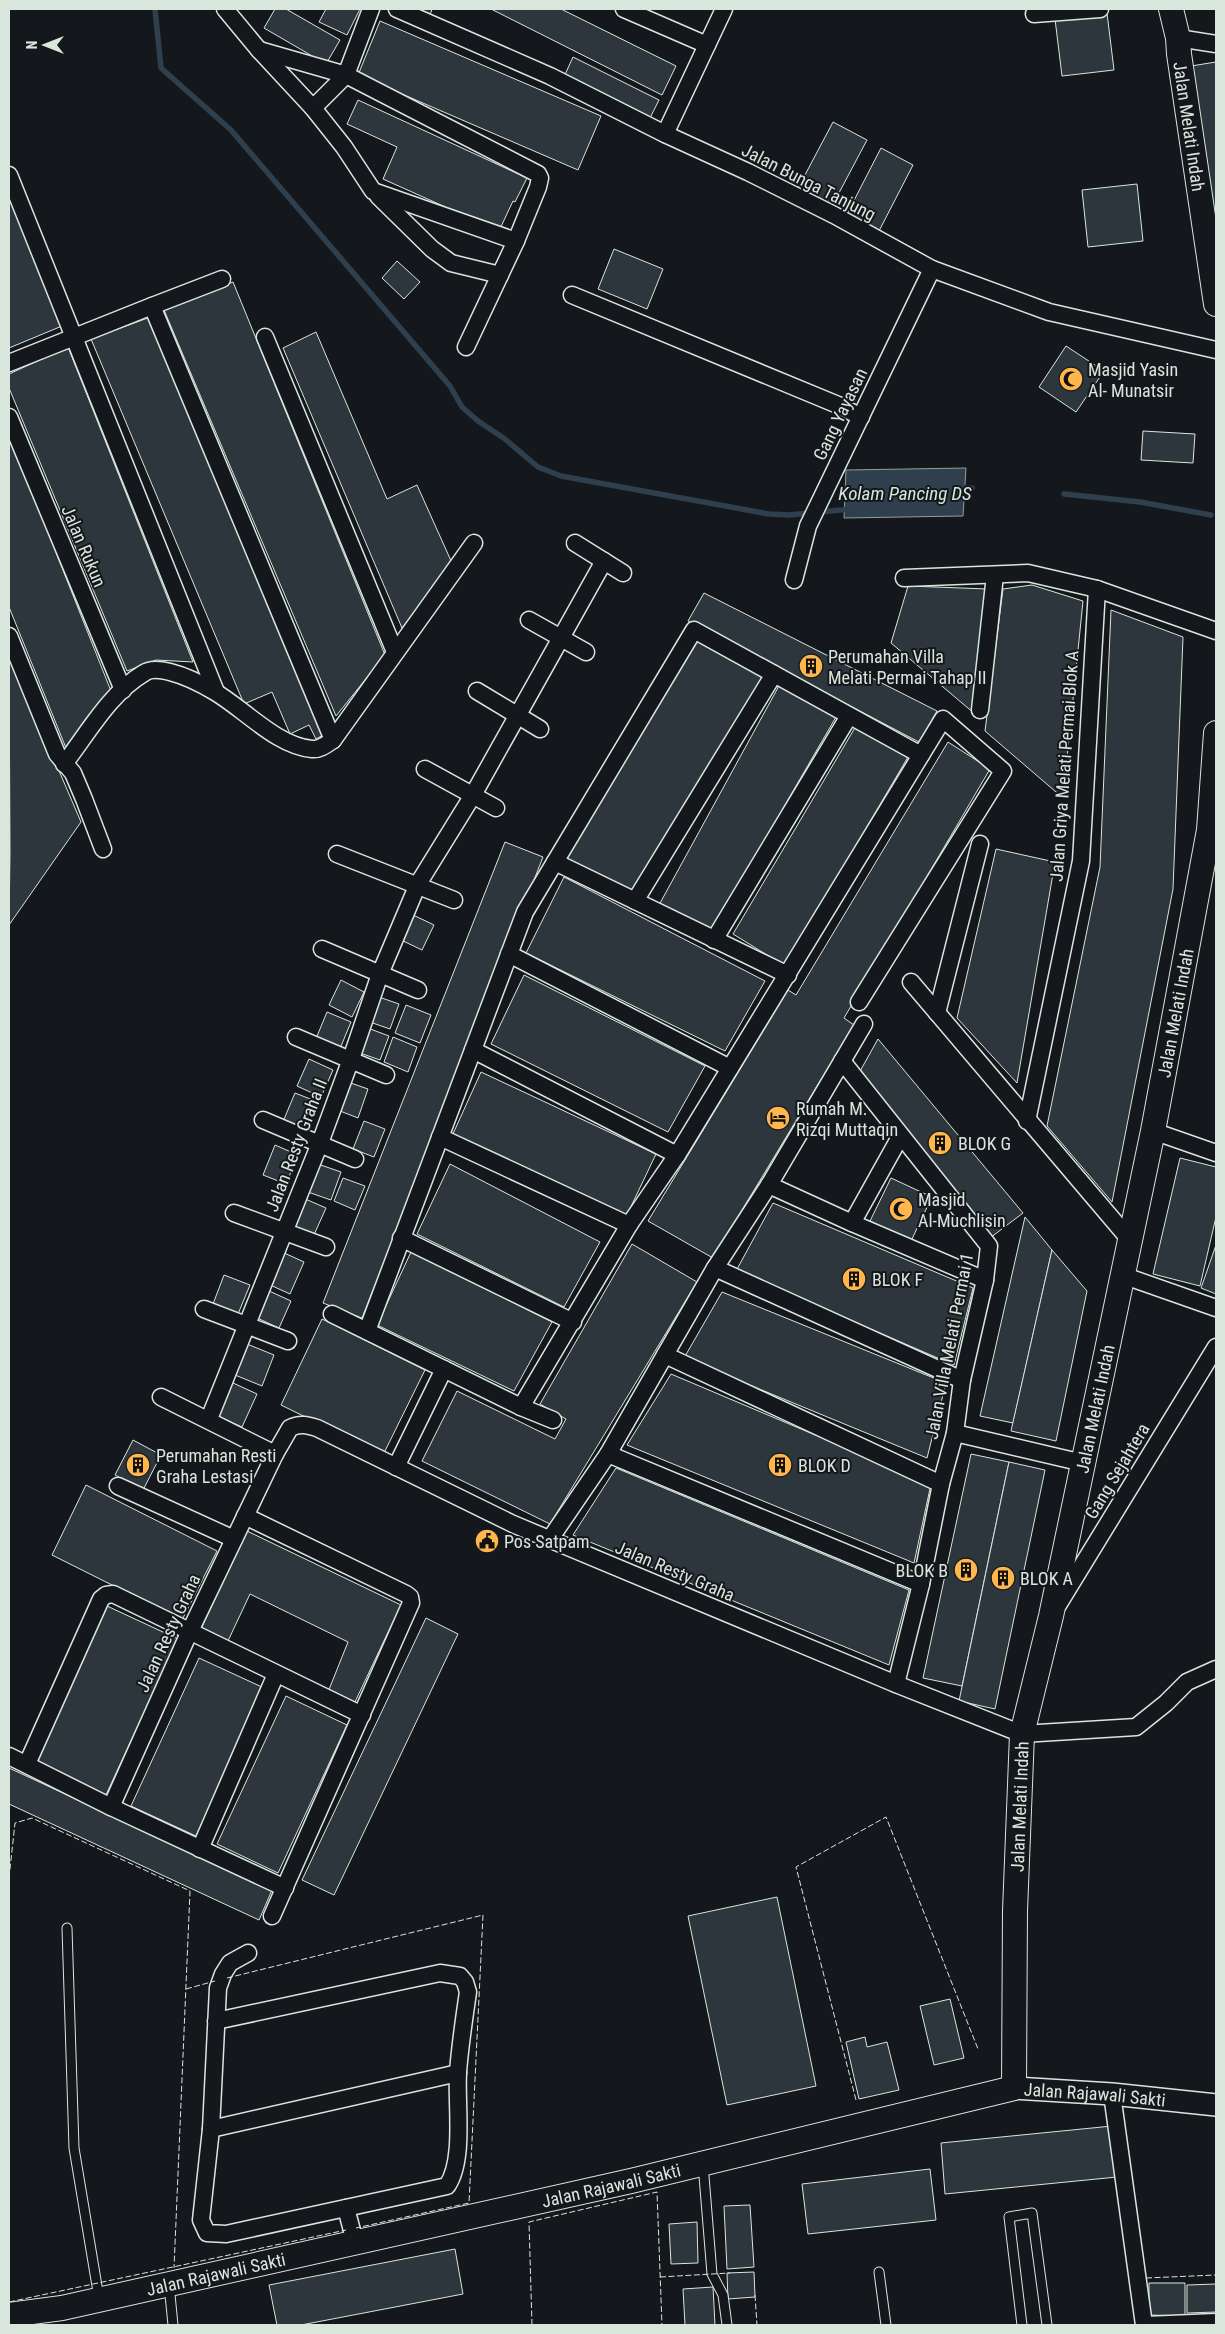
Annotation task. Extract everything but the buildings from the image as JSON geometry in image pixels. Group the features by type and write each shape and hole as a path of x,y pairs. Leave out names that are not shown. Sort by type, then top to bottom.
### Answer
{"main road":[{"name":"Jalan Melati Indah","path":"1171,9 1178,38 1178,54 1216,304"},
{"name":"Jalan Melati Indah","path":"1014,2088 1015,1911 1022,1734 1051,1616 1153,1131 1213,830 1216,733"},
{"name":"Jalan Rajawali Sakti","path":"9,2315 62,2316 99,2298 170,2284 704,2164 1014,2088"}],"street":[{"path":"225,9 258,50 312,108 344,147 373,191 432,249 451,263 500,275"},
{"path":"312,108 346,75 371,9"},
{"name":"Jalan Bunga Tanjung","path":"397,9 550,76 665,134 748,172 834,215 932,269 1049,312 1216,350"},
{"path":"624,9 708,46"},
{"path":"665,134 724,9"},
{"path":"1034,14 1100,9"},
{"path":"1178,38 1216,44"},
{"path":"258,50 346,75 536,171 540,178 538,187 516,241 466,346"},
{"path":"9,175 72,338 216,692"},
{"path":"373,191 516,241"},
{"name":"Gang Yayasan","path":"794,580 808,526 932,269"},
{"path":"9,363 222,279"},
{"path":"572,295 828,401 861,417"},
{"path":"152,306 333,740"},
{"path":"265,337 395,652"},
{"name":"Jalan Rukun","path":"9,417 123,690"},
{"path":"64,764 123,690 144,673 163,670 185,675 216,692 274,734 313,749 326,745 333,740 474,543"},
{"path":"575,543 623,573"},
{"name":"Jalan Resty Graha II","path":"209,1419 320,1143 380,974 418,884 473,795 604,561"},
{"path":"904,578 1028,573 1097,589 1216,631"},
{"path":"980,710 995,575"},
{"name":"Jalan Griya Melati Permai Blok A","path":"1027,1121 1081,861 1097,589"},
{"path":"529,620 586,652"},
{"path":"367,1332 525,912 695,630 921,756"},
{"path":"9,636 57,754 73,773 103,849"},
{"path":"635,901 774,674"},
{"path":"477,691 540,729"},
{"path":"714,940 849,716"},
{"path":"521,1407 629,1225 677,1155 943,719 1003,771 859,1002"},
{"path":"425,768 496,808"},
{"path":"937,1014 980,844"},
{"path":"337,854 418,884 454,900"},
{"path":"555,862 788,975"},
{"path":"322,949 418,990"},
{"path":"509,954 730,1068"},
{"path":"911,982 1027,1121 1130,1240"},
{"path":"550,1539 608,1454 715,1268 769,1185 864,1024"},
{"path":"296,1037 386,1075"},
{"path":"473,1050 677,1155"},
{"name":"Jalan Villa Melati Permai 1","path":"842,1061 989,1246 985,1280 962,1380 955,1433 940,1484 921,1584 896,1684"},
{"path":"263,1120 355,1159"},
{"path":"1153,1131 1216,1153"},
{"path":"852,1223 900,1136"},
{"path":"440,1137 629,1225"},
{"path":"769,1185 985,1280"},
{"path":"234,1213 326,1247"},
{"path":"401,1238 573,1322"},
{"path":"715,1268 962,1380"},
{"path":"1122,1275 1216,1308"},
{"path":"204,1309 288,1341"},
{"path":"332,1314 521,1407 553,1420"},
{"name":"Gang Sejahtera","path":"1051,1616 1216,1347"},
{"path":"665,1356 940,1484"},
{"path":"396,1467 444,1369"},
{"path":"161,1397 209,1419 275,1454"},
{"name":"Jalan Resty Graha","path":"111,1807 189,1633 275,1454 290,1428 304,1424 316,1428 513,1524 896,1684 1022,1734"},
{"path":"955,1433 1083,1463"},
{"path":"608,1454 921,1584"},
{"path":"118,1486 234,1539"},
{"path":"245,1516 410,1597 411,1603 272,1916"},
{"path":"27,1764 101,1599 106,1595 113,1594 189,1633 362,1715"},
{"path":"1022,1734 1136,1727 1166,1703 1187,1682 1216,1669"},
{"path":"200,1849 276,1674"},
{"path":"9,1756 111,1807 285,1888"},
{"path":"216,2020 440,1973 452,1973 460,1976 465,1982 468,1992 458,2073 456,2156 451,2180 447,2186 226,2234 207,2233 201,2220 211,2129 216,2020 218,1988 222,1974 230,1963 248,1953"},
{"path":"211,2129 458,2073"},
{"name":"Jalan Rajawali Sakti","path":"1014,2088 1112,2094 1216,2105"},
{"path":"1112,2094 1145,2325 1216,2322"},
{"path":"346,2208 355,2242"}],"lane":[{"path":"67,1928 74,2148 99,2298"},
{"path":"704,2164 712,2274 723,2295 727,2325"},
{"path":"1022,2325 1009,2217 1032,2213 1047,2325"},
{"path":"879,2272 886,2325"},
{"path":"170,2284 173,2325"}],"water":[{"name":"Kolam Pancing DS","path":"966,468 963,516 844,518 846,470"}],"waterway":[{"path":"155,9 161,68 231,130 450,386 462,407 478,421 505,439 538,467 561,476 769,514 789,515 851,509"},
{"path":"959,487 972,488"},
{"path":"1064,494 1140,502 1211,515"}],"fence":[{"path":"856,2100 796,1867 886,1817 978,2049"},
{"path":"9,1878 15,1823 32,1818 190,1891 174,2268"},
{"path":"227,1978 483,1915 469,2203 356,2228"},
{"path":"186,1989 215,1981"},
{"path":"532,2325 529,2222 657,2192 662,2325"},
{"path":"9,2302 346,2230"},
{"path":"660,2277 730,2273"},
{"path":"1146,2278 1216,2275"},
{"path":"755,2295 757,2325"}],"place":[{"name":"Masjid Yasin Al- Munatsir","path":"1071,379"},
{"name":"Perumahan Villa Melati Permai Tahap II","path":"811,666"},
{"name":"Rumah M. Rizqi Muttaqin","path":"778,1118"},
{"name":"BLOK G","path":"940,1143"},
{"name":"Masjid Al-Muchlisin","path":"901,1209"},
{"name":"BLOK F","path":"854,1279"},
{"name":"Perumahan Resti Graha Lestasi","path":"138,1465"},
{"name":"BLOK D","path":"780,1465"},
{"name":"Pos Satpam","path":"487,1541"},
{"name":"BLOK B","path":"966,1570"},
{"name":"BLOK A","path":"1003,1578"}]}
